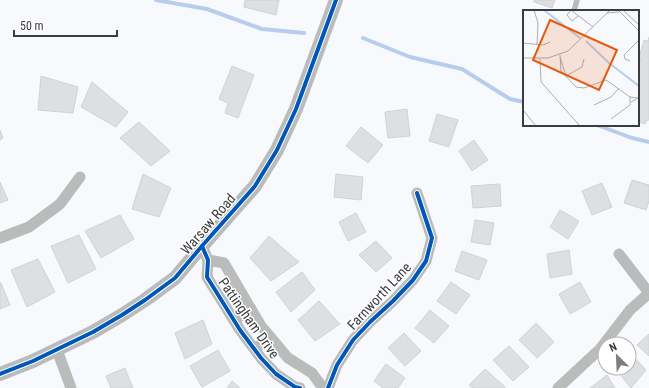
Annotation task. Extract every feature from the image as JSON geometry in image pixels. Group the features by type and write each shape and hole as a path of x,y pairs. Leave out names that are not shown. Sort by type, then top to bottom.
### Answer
{"street":[{"name":"Warsaw Road","path":"0,374 33,362 93,332 145,300 175,278 255,186 277,150 296,109 336,0"},
{"path":"0,238 29,227 60,204 80,177"},
{"name":"Farnworth Lane","path":"328,388 337,365 353,340 413,280 426,262 432,238 417,194"},
{"name":"Pattingham Drive","path":"202,246 208,260 207,277 234,320 261,358 276,374 295,387 300,388"},
{"path":"558,388 600,349 630,310 649,293 619,254"},
{"name":"Pattingham Drive","path":"208,260 224,263 261,326 288,358 312,373 323,388"},
{"path":"234,320 252,310"},
{"path":"255,350 270,337"},
{"path":"57,350 71,388"}],"lane":[{"path":"574,10 577,0"}],"building":[{"path":"245,0 279,0 276,15 244,7"},
{"path":"534,0 555,0 552,8 534,2"},
{"path":"649,37 649,120 647,120 645,124 639,122 639,64 641,58 639,58 644,40 648,41"},
{"path":"232,66 254,75 238,118 225,113 228,103 219,99"},
{"path":"41,76 78,87 73,113 38,110"},
{"path":"92,82 128,112 116,127 81,107"},
{"path":"407,109 410,136 388,138 385,112"},
{"path":"437,114 458,120 449,147 429,141"},
{"path":"139,122 170,151 151,166 120,138"},
{"path":"361,127 383,145 368,163 346,146"},
{"path":"0,130 3,138 0,140"},
{"path":"474,140 488,160 472,171 459,151"},
{"path":"143,174 171,188 159,217 132,209"},
{"path":"336,174 363,177 361,200 334,197"},
{"path":"632,180 649,185 649,201 646,210 624,203"},
{"path":"0,182 8,200 0,203"},
{"path":"602,183 612,207 592,215 582,191"},
{"path":"500,184 501,206 473,208 471,186"},
{"path":"560,210 579,221 568,239 550,227"},
{"path":"356,213 366,232 348,241 339,222"},
{"path":"120,215 134,239 101,258 85,231"},
{"path":"475,220 494,223 490,245 471,242"},
{"path":"79,235 96,269 68,283 51,246"},
{"path":"269,236 299,262 271,281 250,258"},
{"path":"376,241 392,258 376,272 359,255"},
{"path":"569,250 572,274 550,278 547,254"},
{"path":"462,251 487,260 479,280 455,271"},
{"path":"38,259 55,292 27,307 11,270"},
{"path":"302,272 315,290 291,312 276,292"},
{"path":"451,282 470,295 456,314 437,301"},
{"path":"580,282 591,302 570,314 559,294"},
{"path":"0,283 10,305 0,309"},
{"path":"319,301 340,324 315,341 298,320"},
{"path":"430,310 449,326 434,343 415,328"},
{"path":"203,320 212,344 185,359 175,333"},
{"path":"536,323 554,342 537,358 519,340"},
{"path":"404,333 421,351 405,366 388,348"},
{"path":"649,334 649,356 637,345"},
{"path":"509,346 529,367 513,381 493,360"},
{"path":"218,350 230,371 202,387 190,366"},
{"path":"637,360 646,370 631,388 621,376 637,376"},
{"path":"386,364 405,378 398,388 383,388 374,381"},
{"path":"125,368 133,388 111,388 106,376"},
{"path":"485,369 505,388 473,388 469,385"},
{"path":"608,376 615,388 590,388"},
{"path":"232,381 240,388 227,388"}],"waterway":[{"path":"156,0 207,9 262,29 304,33"},
{"path":"363,38 410,57 462,69 510,99 523,102"},
{"path":"600,126 632,138 649,142"}],"cycle path":[{"path":"0,374 33,361 93,332 145,300 175,278 255,186 277,150 296,109 336,0"},
{"path":"328,388 337,365 353,340 413,280 426,261 432,238 417,193"},
{"path":"202,246 208,260 207,277 240,330 261,358 276,374 295,387 300,388"}]}
